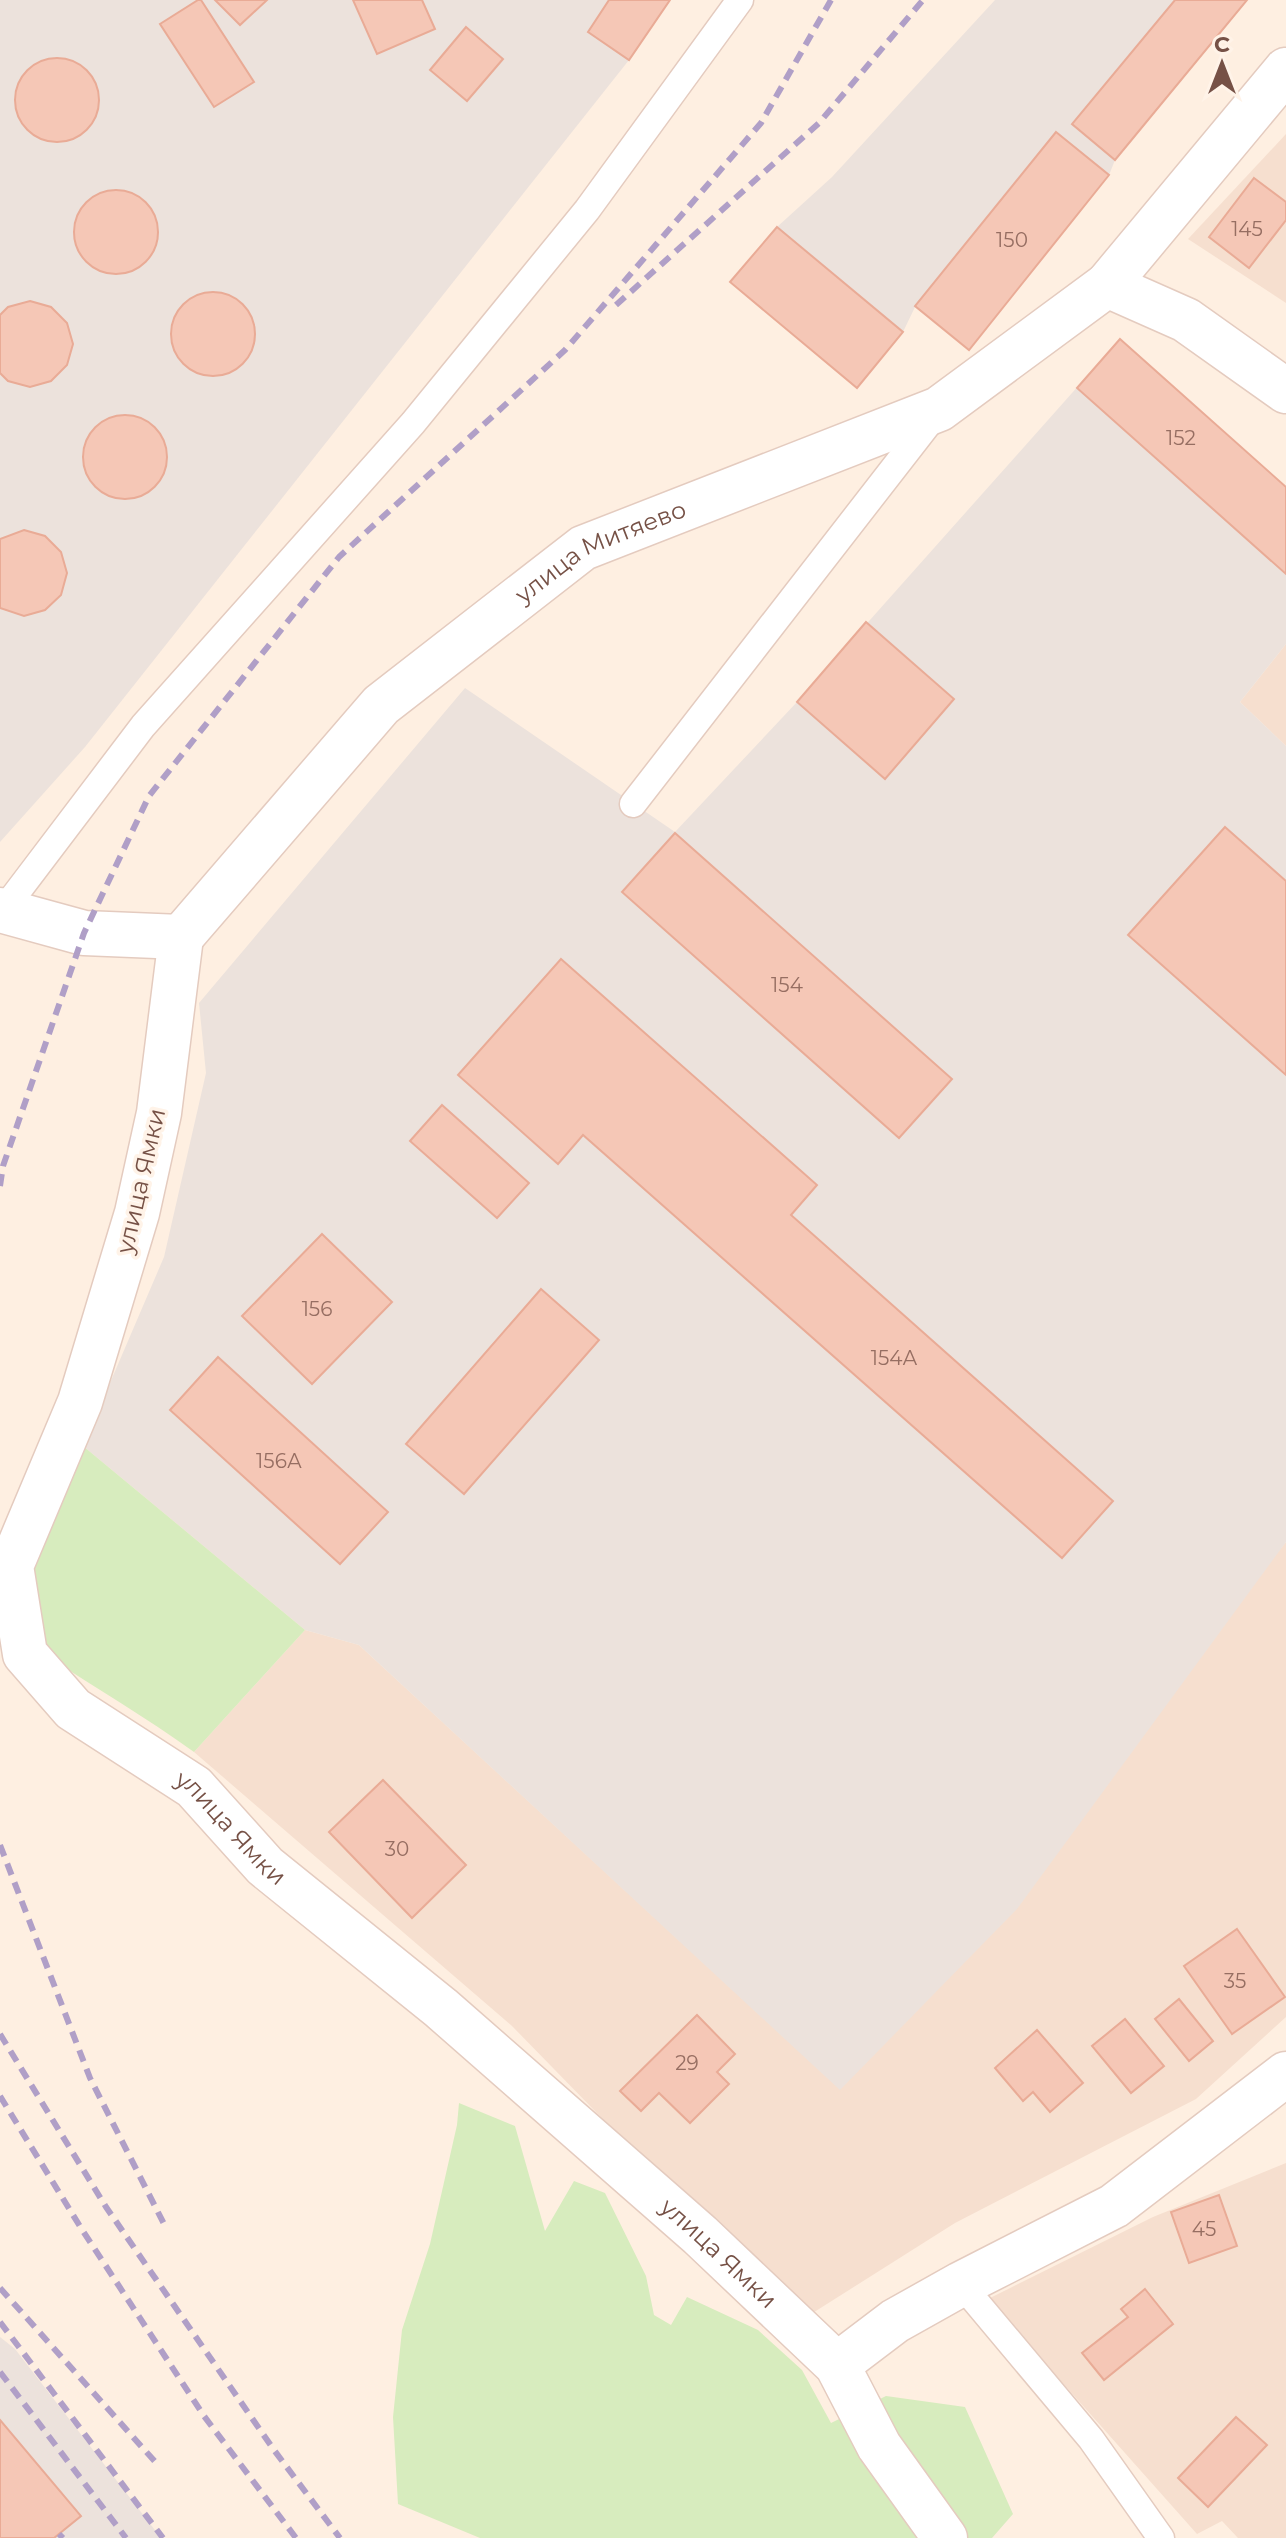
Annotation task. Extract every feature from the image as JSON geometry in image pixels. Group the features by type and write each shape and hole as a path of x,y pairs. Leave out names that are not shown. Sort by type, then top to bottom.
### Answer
{"street":[{"name":"улица Митяево","path":"181,937 381,705 583,548 939,409 1107,285 1286,70"},
{"path":"1107,285 1186,320 1286,391"},
{"path":"1,911 84,933 181,937"},
{"name":"улица Ямки","path":"181,937 159,1113 137,1213 80,1402 11,1566 25,1654 73,1709 194,1787 265,1866 441,2008 700,2235 837,2365 879,2446 945,2538"},
{"path":"837,2365 895,2321 1114,2206 1286,2074"}],"lane":[{"path":"1,911 143,726 413,423 587,210 740,0"},
{"path":"633,804 939,409"},
{"path":"961,2284 1091,2439 1161,2538"}],"shaded area":[{"path":"0,0 670,0 629,60 85,747 0,842"},
{"path":"995,0 1247,0 1115,160 1109,175 969,350 915,307 903,332 857,388 730,282 777,227 832,177"},
{"path":"1286,134 1286,303 1188,239"},
{"path":"1120,339 1286,487 1286,644 1240,702 1286,746 1286,1542 1017,1909 840,2090 359,1645 305,1630 83,1446 164,1257 206,1073 199,1003 465,688 675,832 797,702"},
{"path":"1286,644 1286,746 1240,702"},
{"path":"1286,1542 1286,2017 1196,2099 955,2223 800,2321 512,2026 194,1752 305,1630 359,1645 840,2089"},
{"path":"1286,2163 1286,2538 1238,2538 1222,2521 1197,2534 988,2299 1153,2217"},
{"path":"0,2337 15,2349 161,2538 0,2538"}],"green space":[{"path":"83,1446 305,1630 194,1752 46,1655 24,1534"},
{"path":"459,2103 515,2126 545,2231 574,2181 605,2193 646,2276 654,2315 671,2325 687,2297 758,2330 802,2370 831,2423 886,2396 965,2407 1013,2514 992,2538 480,2538 398,2504 393,2417 402,2330 430,2244 457,2125"}],"building":[{"path":"201,0 254,82 214,107 160,24"},
{"path":"215,0 267,0 240,25"},
{"path":"353,0 422,0 435,29 377,54"},
{"path":"609,0 670,0 629,60 588,32"},
{"path":"1175,0 1247,0 1115,160 1072,124"},
{"path":"466,27 503,59 467,101 430,70"},
{"path":"57,58 73,61 87,70 96,84 99,100 96,116 87,130 73,139 57,142 41,139 27,130 18,116 15,100 18,84 27,70 41,61"},
{"path":"1056,132 1109,175 969,350 915,306"},
{"path":"1254,178 1286,202 1286,220 1249,268 1209,237"},
{"path":"116,190 132,193 146,202 155,216 158,232 155,248 146,262 132,271 116,274 100,271 86,262 77,248 74,232 77,216 86,202 100,193"},
{"path":"777,227 903,332 857,388 730,282"},
{"path":"213,292 229,295 243,304 252,318 255,334 252,350 243,364 229,373 213,376 197,373 183,364 174,350 171,334 174,318 183,304 197,295"},
{"path":"30,301 51,307 67,323 73,344 67,365 51,381 30,387 8,381 0,373 0,315 8,307"},
{"path":"1120,339 1286,487 1286,574 1077,388"},
{"path":"125,415 141,418 155,427 164,441 167,457 164,473 155,487 141,496 125,499 109,496 95,487 86,473 83,457 86,441 95,427 109,418"},
{"path":"24,530 45,536 61,552 67,573 61,595 45,610 24,616 0,608 0,539"},
{"path":"866,622 954,699 885,779 797,702"},
{"path":"1225,827 1286,881 1286,1075 1128,935"},
{"path":"675,833 952,1079 899,1138 622,892"},
{"path":"561,959 817,1185 791,1215 1113,1501 1062,1558 583,1135 558,1164 458,1075"},
{"path":"442,1105 529,1183 497,1218 410,1141"},
{"path":"322,1234 392,1302 312,1384 242,1316"},
{"path":"541,1289 599,1340 464,1494 406,1444"},
{"path":"218,1357 388,1512 340,1564 170,1410"},
{"path":"383,1780 466,1865 412,1918 329,1832"},
{"path":"1237,1929 1285,1997 1232,2034 1184,1966"},
{"path":"1179,1999 1213,2041 1189,2061 1155,2019"},
{"path":"697,2015 735,2054 717,2072 729,2084 690,2123 659,2093 641,2111 620,2091"},
{"path":"1125,2019 1164,2066 1131,2093 1092,2046"},
{"path":"1037,2030 1083,2083 1050,2112 1033,2092 1023,2101 995,2068"},
{"path":"1219,2195 1237,2246 1189,2263 1171,2212"},
{"path":"1145,2289 1173,2324 1104,2380 1082,2353 1128,2317 1121,2309"},
{"path":"1236,2417 1267,2445 1208,2507 1178,2478"},
{"path":"0,2420 81,2516 54,2538 0,2538"}],"railway":[{"path":"0,1186 3,1166 84,933 149,796 339,557 565,350 761,123 831,0"},
{"path":"616,305 819,123 923,0"},
{"path":"0,1845 90,2078 165,2226"},
{"path":"0,2034 106,2207 274,2450 340,2538"},
{"path":"0,2096 81,2228 204,2416 296,2538"},
{"path":"0,2288 158,2465"},
{"path":"0,2322 163,2538"},
{"path":"0,2372 126,2538"},
{"path":"59,2534 63,2538"}]}
